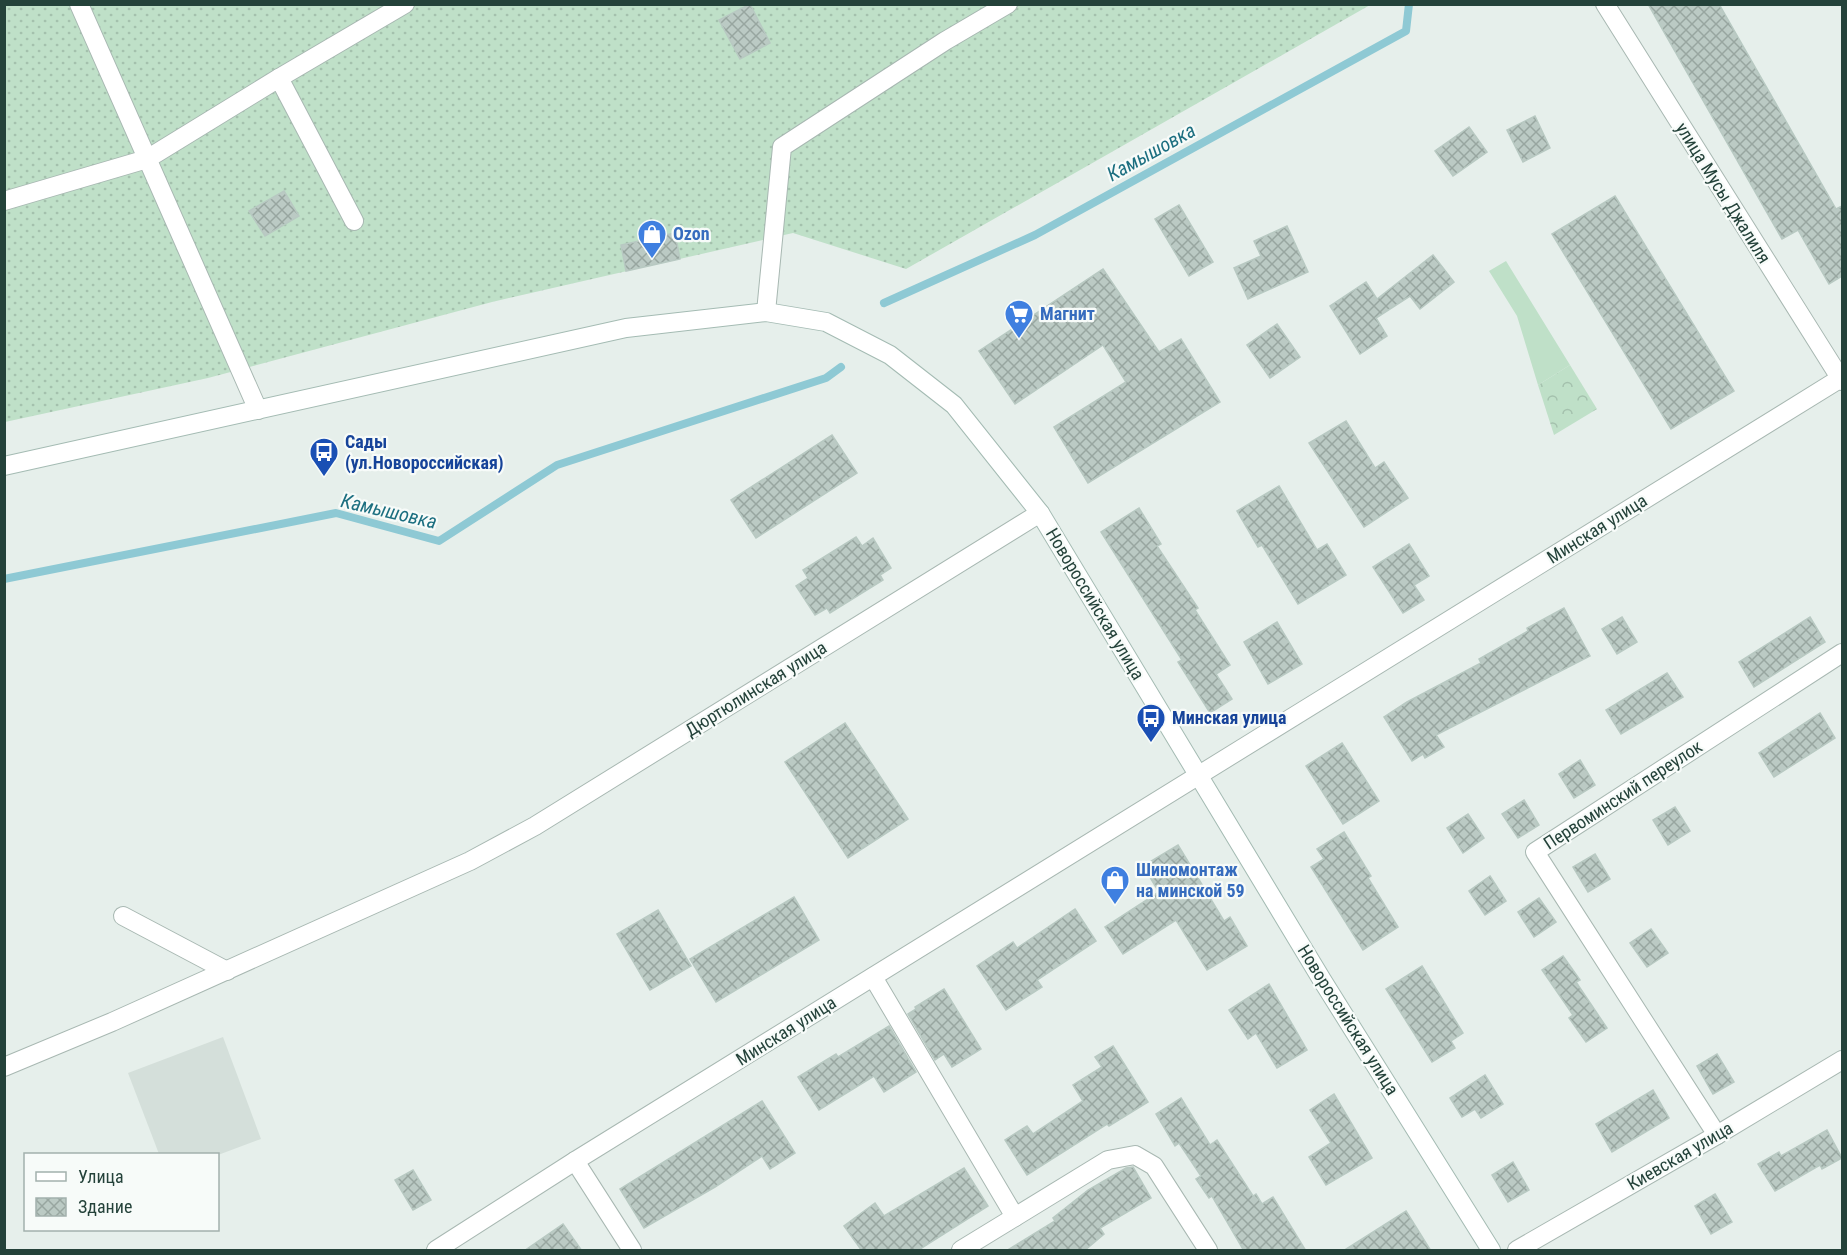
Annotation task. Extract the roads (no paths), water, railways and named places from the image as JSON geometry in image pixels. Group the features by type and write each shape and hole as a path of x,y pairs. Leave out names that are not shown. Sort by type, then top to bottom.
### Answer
{"street":[{"path":"79,4 258,410"},
{"path":"4,201 147,159 405,4"},
{"path":"766,312 782,147 945,41 1008,4"},
{"name":"улица Мусы Джалиля","path":"1605,4 1842,379"},
{"path":"279,78 354,221"},
{"name":"Новороссийская улица","path":"4,466 626,328 766,312 826,322 890,355 954,405 1040,513 1316,969 1491,1251"},
{"name":"Минская улица","path":"436,1251 575,1161 1842,379"},
{"name":"Дюртюлинская улица","path":"4,1068 227,971 470,861 535,826 1040,513"},
{"name":"Первоминский переулок","path":"1717,1135 1535,852 1842,653"},
{"path":"123,916 227,971"},
{"path":"873,977 1015,1217"},
{"name":"Киевская улица","path":"1517,1251 1842,1060"},
{"path":"961,1251 1108,1160 1135,1155 1154,1166 1208,1251"},
{"path":"575,1161 632,1251"}],"waterway":[{"name":"Камышовка","path":"884,303 1035,235 1406,31 1409,4"},
{"name":"Камышовка","path":"4,579 336,513 439,541 557,465 826,378 841,367"}],"place":[{"name":"Ozon","path":"652,260"},
{"name":"Магнит","path":"1019,340"},
{"name":"Сады (ул.Новороссийская)","path":"324,478"},
{"name":"Минская улица","path":"1151,744"},
{"name":"Шиномонтаж на минской 59","path":"1115,906"}]}
